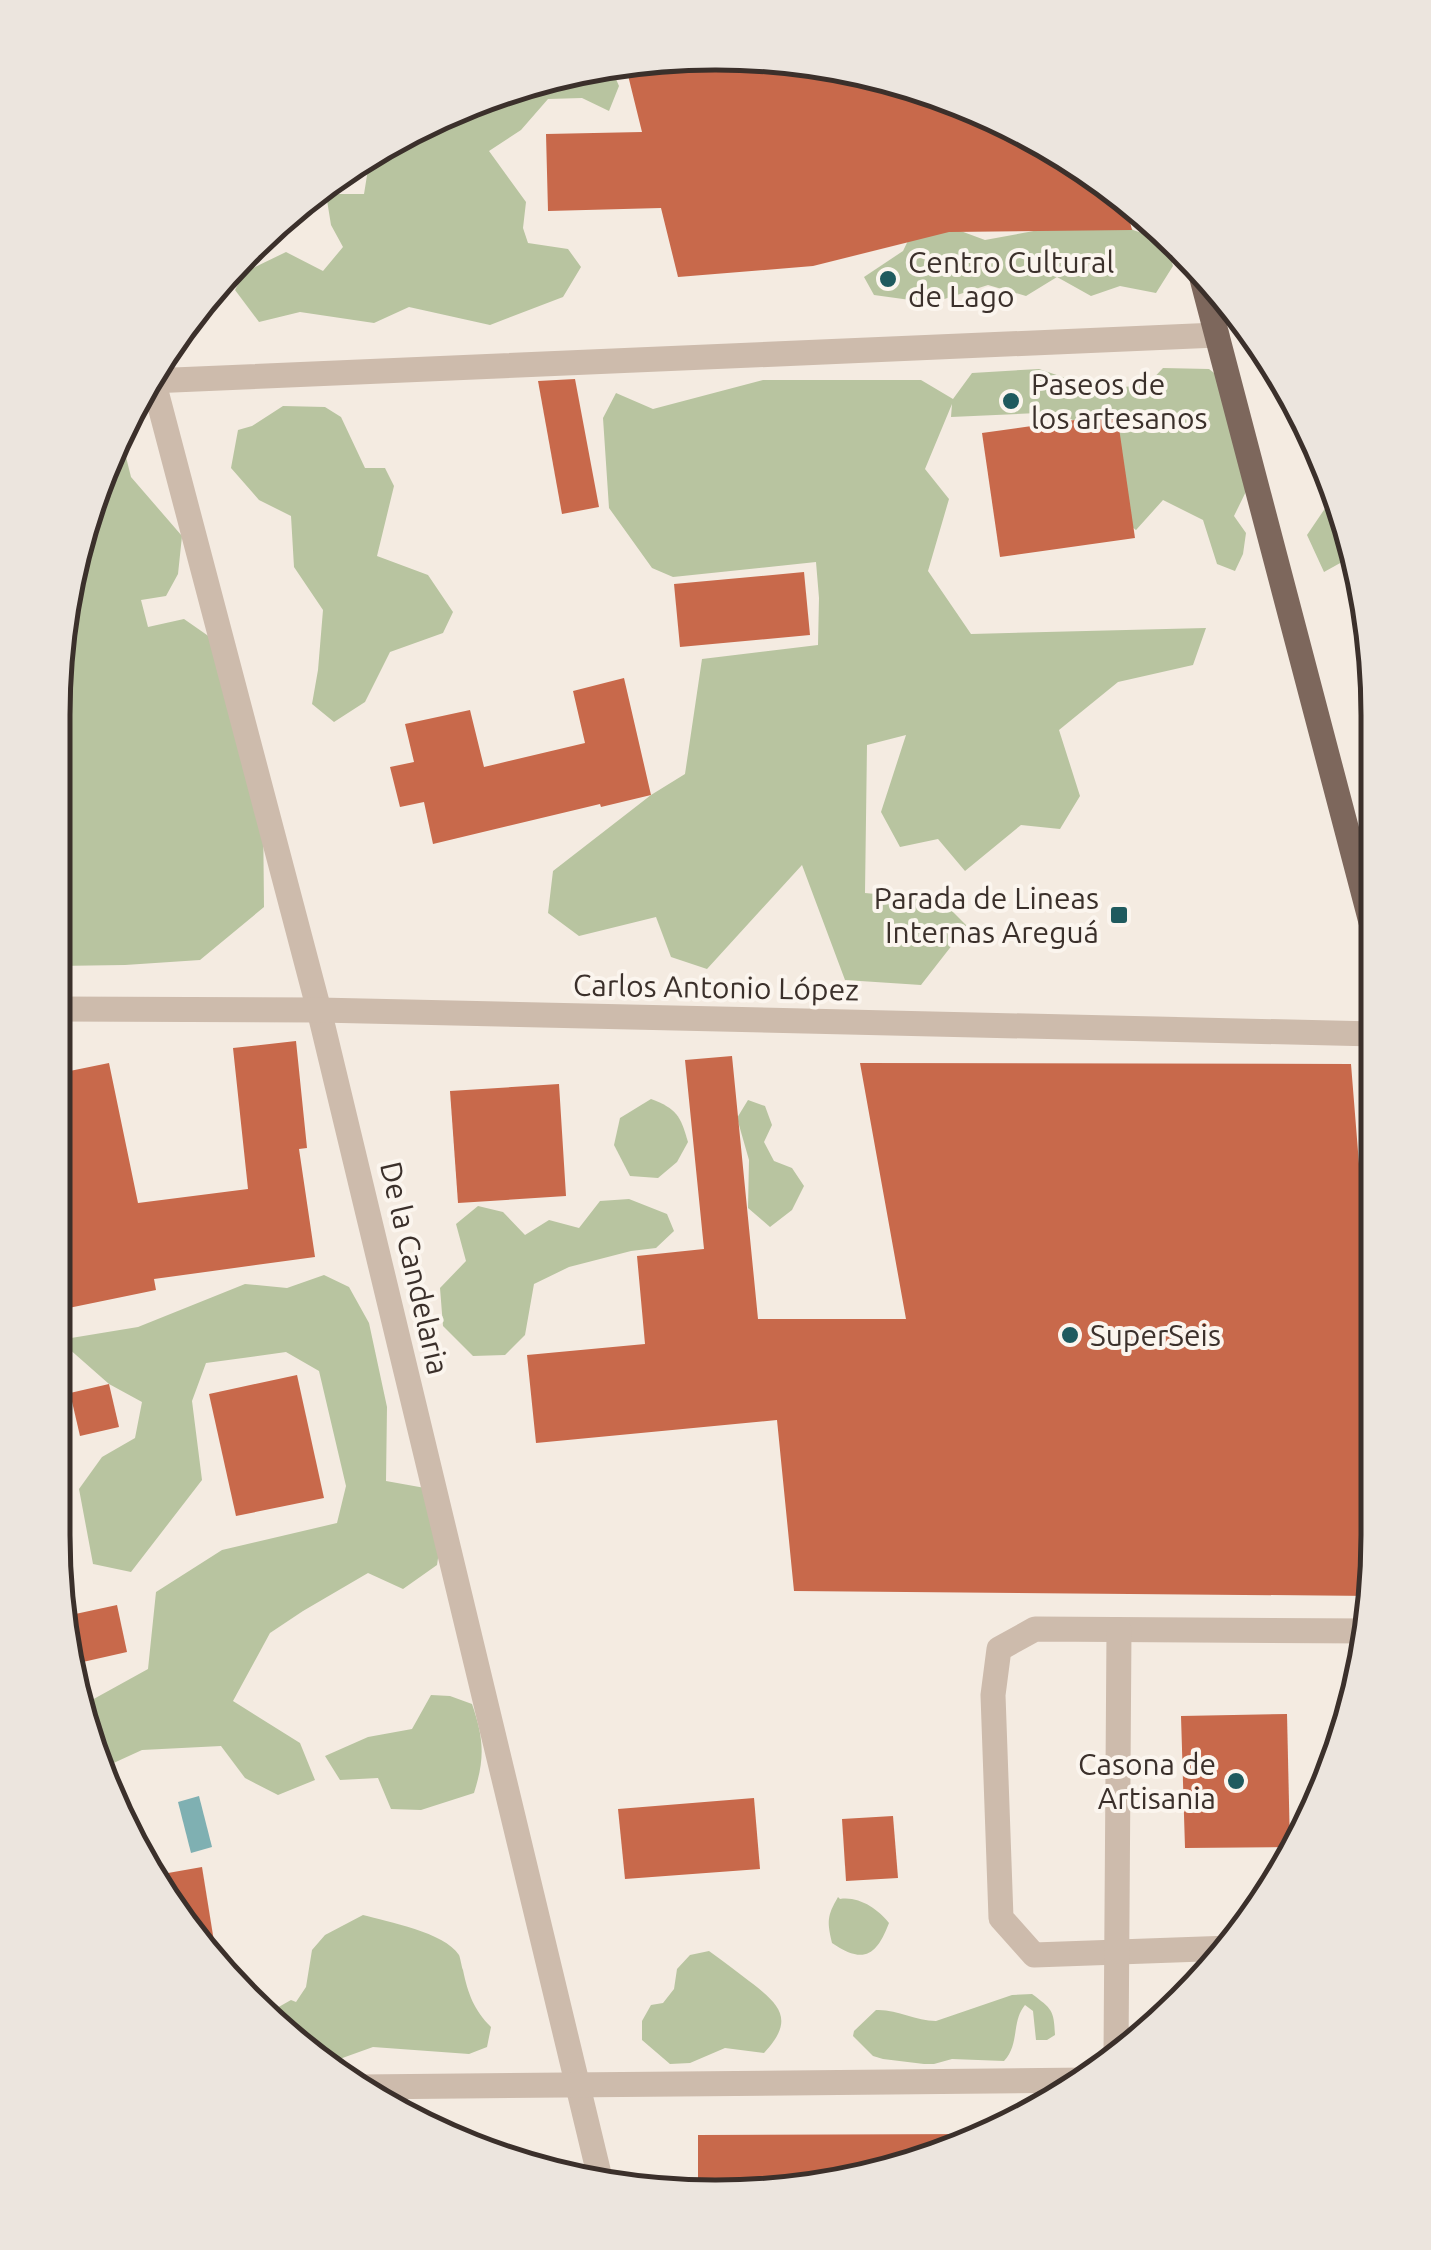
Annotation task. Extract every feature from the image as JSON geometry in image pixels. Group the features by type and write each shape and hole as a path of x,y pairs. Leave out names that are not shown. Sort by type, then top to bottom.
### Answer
{"main road":[{"path":"1207,297 1361,884"}],"street":[{"path":"165,378 1217,335"},
{"name":"De la Candelaria","path":"156,393 320,1010 598,2169"},
{"name":"Carlos Antonio López","path":"70,1010 320,1010 1361,1034"},
{"path":"1210,1949 1034,1956 1000,1918 993,1695 999,1649 1036,1629 1353,1631"},
{"path":"1116,2041 1119,1630"},
{"path":"382,2087 1059,2080"}],"green space":[{"path":"616,78 619,86 609,111 582,98 548,99 521,130 489,151 526,202 523,228 528,243 568,249 581,267 563,297 490,325 409,307 374,323 300,312 259,322 235,290 242,277 286,252 323,271 343,247 331,225 327,200 336,194 364,194 368,172 468,119 548,92"},
{"path":"1110,204 1133,230 1145,234 1171,258 1173,266 1156,293 1120,286 1091,296 1057,277 1026,296 988,285 932,303 874,295 864,277 903,251 920,216 985,240 1039,230"},
{"path":"1163,368 1209,369 1223,380 1259,465 1234,516 1246,533 1235,571 1217,564 1203,520 1163,500 1136,530 1121,518 1090,430 1059,412 951,417 952,404 925,469 949,499 928,571 971,634 1206,628 1193,665 1118,682 1059,730 1080,796 1060,829 1021,825 965,871 938,839 900,847 881,812 906,735 867,745 865,893 941,900 967,926 921,985 845,980 802,865 707,969 671,957 656,917 579,936 548,913 553,871 651,795 685,774 702,659 818,645 816,562 673,577 652,568 609,508 603,418 616,393 653,409 763,380 921,380 953,399 972,373 1039,369 1101,390 1148,384"},
{"path":"283,406 325,407 341,417 365,468 385,468 394,486 377,556 428,575 453,612 443,633 390,652 365,702 334,722 312,704 323,610 294,567 291,516 259,500 231,468 238,430 252,426"},
{"path":"125,455 131,477 182,536 178,574 166,596 141,600 148,627 184,619 217,642 263,810 264,907 200,960 70,966 70,716 71,673 82,590 104,508"},
{"path":"1326,506 1342,562 1324,572 1307,535"},
{"path":"651,1099 676,1114 688,1142 677,1162 658,1178 630,1176 614,1145 620,1118"},
{"path":"748,1100 765,1106 772,1125 764,1142 774,1161 792,1168 804,1186 792,1210 770,1227 748,1208 749,1160 737,1118"},
{"path":"629,1199 667,1214 674,1231 656,1248 569,1267 534,1284 525,1335 505,1355 473,1356 443,1326 440,1288 466,1261 456,1224 478,1206 503,1212 525,1235 549,1220 579,1228 600,1201"},
{"path":"324,1275 349,1287 369,1323 387,1407 386,1481 425,1488 443,1525 437,1565 403,1589 368,1573 270,1633 233,1701 300,1743 315,1780 278,1795 245,1778 221,1746 142,1750 112,1764 92,1700 148,1669 156,1592 222,1550 337,1523 346,1486 319,1371 286,1352 206,1363 192,1401 202,1480 131,1572 93,1564 79,1489 102,1457 135,1438 142,1402 109,1384 70,1350 70,1338 138,1327 245,1284 287,1288"},
{"path":"431,1695 450,1696 472,1704 482,1748 474,1793 421,1810 391,1809 378,1778 340,1780 325,1756 368,1737 412,1729"},
{"path":"838,1897 868,1905 889,1923 879,1943 867,1954 852,1954 832,1943 829,1919"},
{"path":"363,1915 415,1929 452,1947 459,1956 472,2001 491,2027 487,2047 469,2054 373,2047 340,2059 277,2008 291,2000 296,2002 306,1987 312,1950 325,1935"},
{"path":"709,1951 776,2006 781,2022 779,2031 764,2053 725,2048 690,2063 670,2064 642,2040 642,2021 651,2005 663,2003 674,1989 677,1969 690,1955"},
{"path":"1032,1994 1051,2011 1055,2035 1036,2040 1033,2011 1025,2005 1004,2061 952,2059 924,2064 883,2059 873,2056 853,2036 876,2010 936,2021 1012,1995"}],"water":[{"path":"199,1796 212,1847 191,1853 178,1802"}],"building":[{"path":"673,71 758,71 841,82 923,104 1001,137 1038,156 1108,203 1130,221 1132,230 949,232 813,266 678,277 661,208 548,211 546,134 642,132 628,76"},
{"path":"575,379 599,507 562,514 538,381"},
{"path":"1117,414 1135,538 1000,557 982,433"},
{"path":"804,572 810,635 680,647 674,584"},
{"path":"624,678 651,795 433,844 424,802 400,807 390,767 414,762 405,724 470,710 484,767 585,743 573,691"},
{"path":"296,1041 307,1148 299,1149 315,1257 154,1279 156,1290 70,1308 70,1071 109,1063 138,1203 248,1189 233,1048"},
{"name":"SuperSeis","path":"732,1056 758,1319 906,1319 860,1063 1351,1064 1361,1189 1358,1596 794,1591 777,1420 536,1443 527,1355 645,1344 637,1256 704,1249 685,1060"},
{"path":"559,1084 566,1196 458,1203 450,1091"},
{"path":"297,1375 324,1498 236,1516 209,1394"},
{"path":"109,1384 119,1427 80,1436 70,1393"},
{"path":"117,1605 127,1652 82,1662 75,1614"},
{"name":"Casona de Artisania","path":"1287,1714 1290,1829 1280,1847 1185,1848 1181,1716"},
{"path":"754,1798 760,1869 625,1879 618,1809"},
{"path":"893,1816 898,1878 846,1881 842,1819"},
{"path":"202,1867 214,1940 203,1927 166,1873"},
{"path":"955,2134 841,2168 758,2179 716,2180 698,2180 698,2135"}],"place":[{"name":"Centro Cultural de Lago","path":"888,279"},
{"name":"Paseos de los artesanos","path":"1011,401"},
{"name":"Parada de Lineas Internas Areguá","path":"1119,915"},
{"name":"SuperSeis","path":"1070,1335"},
{"name":"Casona de Artisania","path":"1236,1781"}]}
